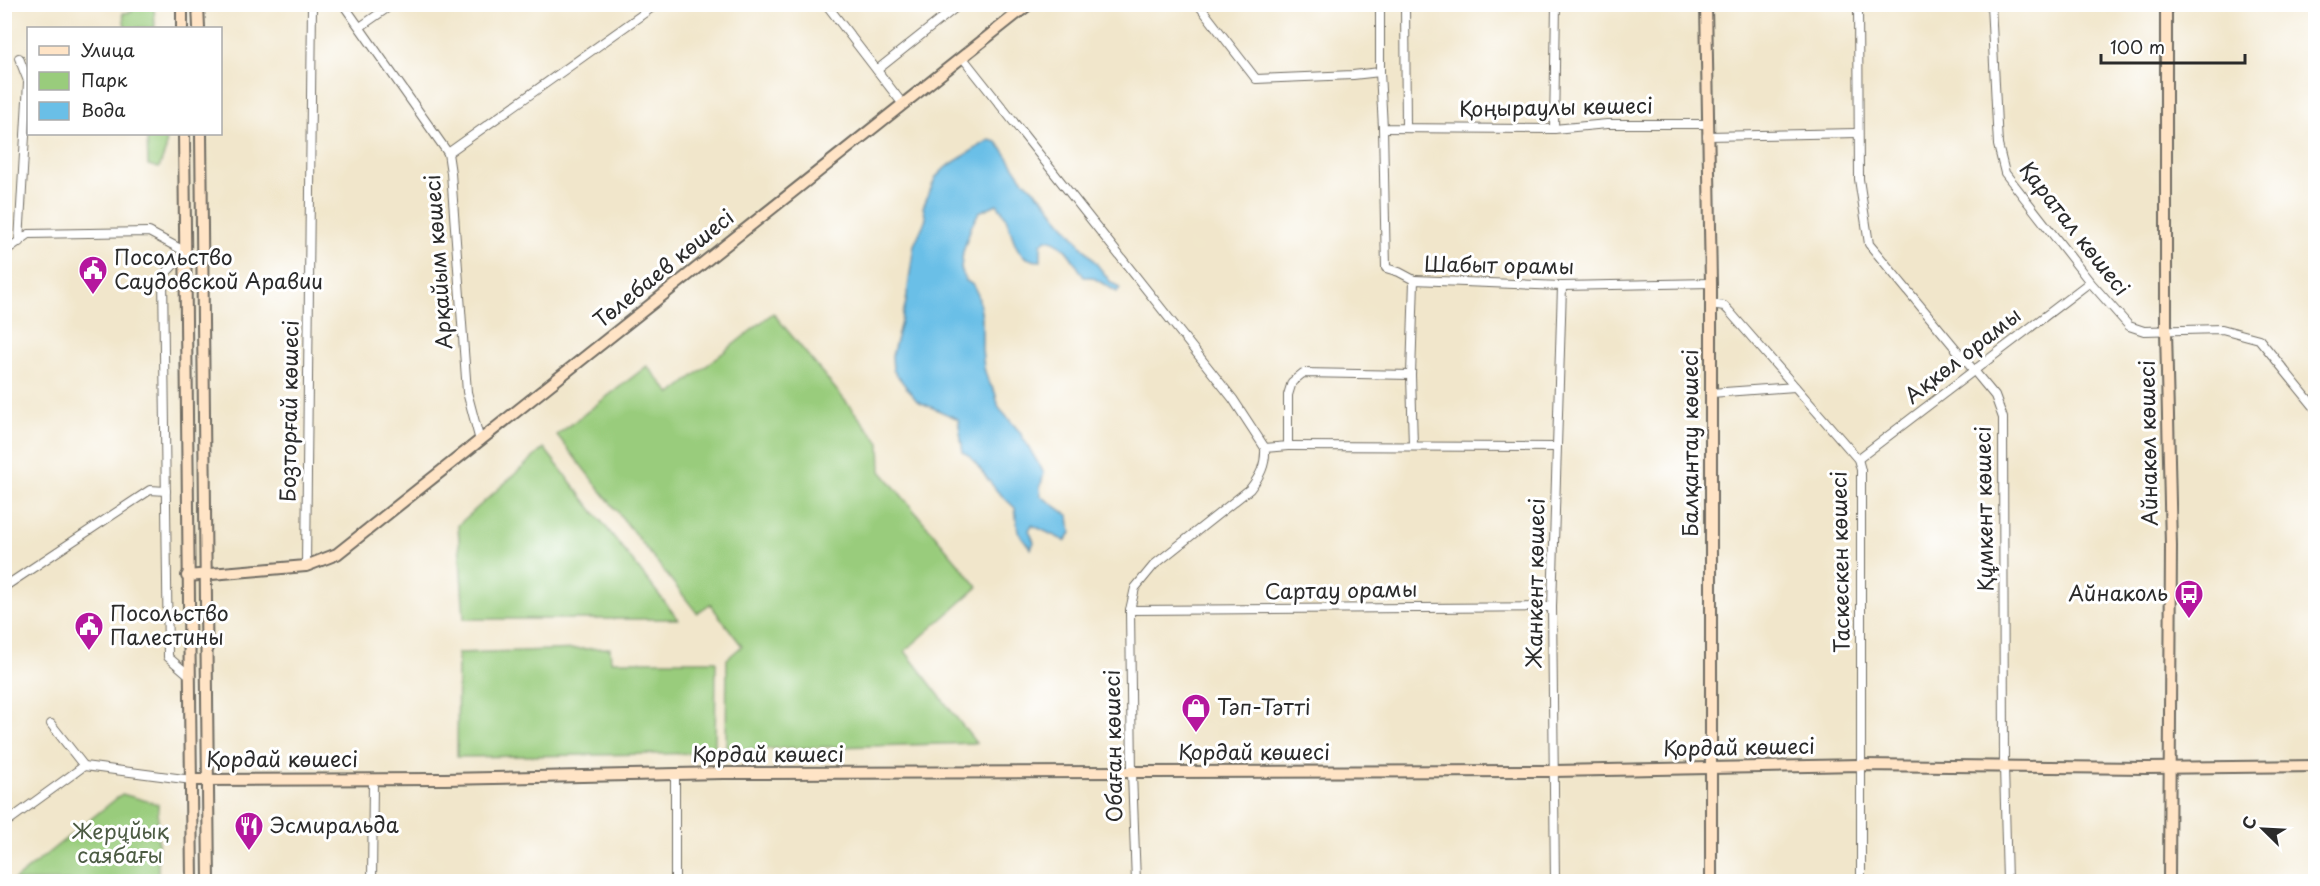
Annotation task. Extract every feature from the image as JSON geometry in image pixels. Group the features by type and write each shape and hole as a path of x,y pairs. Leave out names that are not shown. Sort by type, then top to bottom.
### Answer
{"street":[{"path":"182,4 182,27"},
{"path":"198,4 199,27"},
{"name":"Бозторғай көшесі","path":"306,566 312,4"},
{"name":"Арқайым көшесі","path":"343,4 448,153 469,404 480,441"},
{"path":"360,27 393,4"},
{"path":"448,153 657,4"},
{"path":"826,4 902,103"},
{"path":"877,70 960,4"},
{"name":"Төлебаев көшесі","path":"187,576 306,566 338,554 1029,4"},
{"path":"1198,4 1256,79 1380,72"},
{"path":"1380,4 1386,268 1414,280"},
{"path":"1405,4 1406,127"},
{"path":"1554,129 1556,4"},
{"name":"Балқантау көшесі","path":"1706,4 1711,283 1711,882"},
{"name":"Құмкент көшесі","path":"1858,4 1859,179 1869,244 1995,396 2002,418 2007,882"},
{"name":"Қаратал көшесі","path":"1991,4 1998,145 2005,173 2090,282 2129,326 2144,331 2223,329 2259,339 2316,408"},
{"name":"Айнакөл көшесі","path":"2166,4 2166,330 2171,546 2169,882"},
{"path":"19,58 27,79"},
{"path":"963,58 1233,399 1265,448 1266,458 1261,474 1250,489 1154,565 1135,588 1130,609"},
{"path":"19,242 27,100"},
{"name":"Қоңыраулы көшесі","path":"1383,128 1554,129 1607,124 1707,124"},
{"path":"1707,136 1857,134"},
{"path":"184,135 192,882"},
{"path":"201,135 209,882"},
{"path":"4,252 30,234 149,232 186,252"},
{"path":"186,252 163,276 168,657 189,675"},
{"name":"Шабыт орамы","path":"1413,446 1411,375 1414,280 1562,286 1711,283"},
{"name":"Ақкөл орамы","path":"1858,459 2090,282"},
{"name":"Жанкент көшесі","path":"1555,882 1552,607 1562,286"},
{"name":"Таскескен көшесі","path":"1711,304 1724,306 1729,311 1858,459 1861,470 1861,882"},
{"path":"1288,446 1288,394 1292,382 1303,373 1411,375"},
{"path":"1711,393 1796,387"},
{"path":"1265,448 1288,446 1556,447"},
{"path":"4,587 150,490 166,490"},
{"name":"Сартау орамы","path":"1130,609 1552,607"},
{"name":"Обаған көшесі","path":"1130,609 1136,882"},
{"path":"51,724 84,766"},
{"name":"Қордай көшесі","path":"192,780 372,780 675,775 1554,771 1860,765 2316,766"},
{"path":"6,821 84,766 192,780"},
{"path":"675,775 675,882"},
{"path":"372,780 372,882"}],"green space":[{"path":"131,5 154,5 155,27 125,27 123,13 132,12"},
{"path":"147,135 167,135 166,149 159,168 148,165"},
{"path":"773,313 880,443 881,471 978,587 905,651 976,743 726,750 727,659 742,646 710,604 697,613 557,435 647,366 671,394"},
{"path":"544,448 678,619 464,619 458,525"},
{"path":"610,648 611,661 716,661 715,753 457,757 458,653"},
{"name":"Жерұйық саябағы","path":"122,794 158,804 158,881 13,881"}],"water":[{"path":"989,140 997,142 1022,178 1048,204 1109,280 1120,289 1117,292 1092,277 1084,277 1064,248 1053,241 1046,239 1041,244 1041,261 1023,255 1017,249 1008,222 997,204 979,212 971,227 963,252 961,268 965,280 973,285 978,295 982,317 984,368 988,381 995,392 999,408 1019,431 1044,473 1040,488 1041,496 1069,516 1071,533 1065,541 1032,525 1029,530 1034,542 1031,549 1018,532 1015,508 997,491 970,456 963,452 958,419 917,401 893,370 892,356 906,302 914,245 926,219 923,207 936,177 946,167"}],"place":[{"name":"Посольство Саудовской Аравии","path":"93,296"},
{"name":"Айнаколь","path":"2189,620"},
{"name":"Посольство Палестины","path":"89,652"},
{"name":"Тәп-Тәтті","path":"1196,734"},
{"name":"Эсмиральда","path":"249,852"}]}
